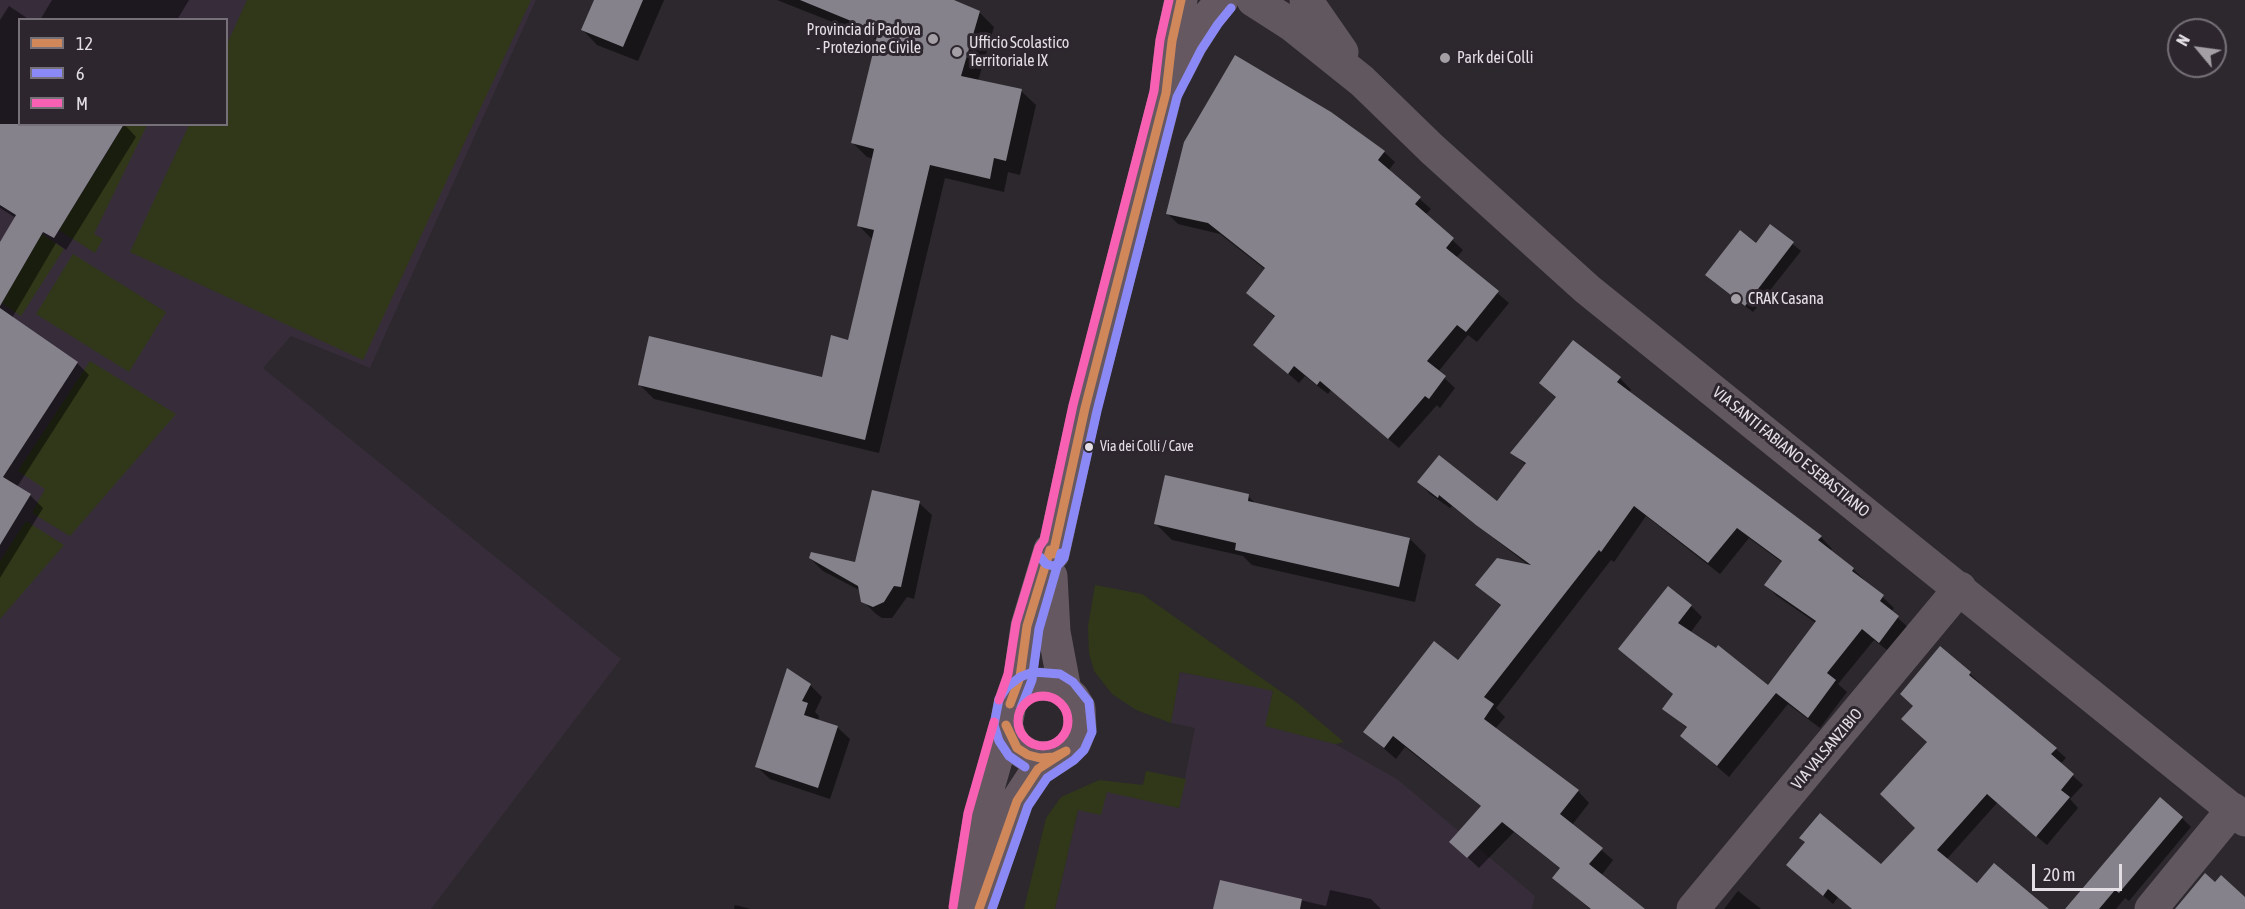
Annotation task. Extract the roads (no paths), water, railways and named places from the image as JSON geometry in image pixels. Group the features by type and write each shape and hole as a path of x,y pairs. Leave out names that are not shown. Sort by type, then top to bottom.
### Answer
{"main road":[{"path":"1050,550 1053,554 1085,408 1166,93 1172,41 1181,0"},
{"path":"1166,93 1191,44 1222,0"},
{"path":"1050,550 1054,632 1065,690"},
{"path":"965,909 980,816 1020,677 1027,626 1050,550"},
{"path":"980,909 1017,801 1038,769 1066,751 1075,742 1080,729 1079,708 1065,690 1056,685 1034,684 1024,688 1008,715 1010,737 1017,748 1028,755 1040,758 1054,757"}],"street":[{"name":"VIA SANTI FABIANO E SEBASTIANO","path":"1253,0 1292,25 1362,81 1587,289 2239,814 2151,909"},
{"name":"VIA SANTI FABIANO E SEBASTIANO","path":"1306,0 1362,81"},
{"name":"VIA VALSANZIBIO","path":"1693,909 1960,588"}],"place":[{"name":"Provincia di Padova - Protezione Civile","path":"933,39"},
{"name":"Ufficio Scolastico Territoriale IX","path":"957,52"},
{"name":"Park dei Colli","path":"1445,58"},
{"name":"CRAK Casana","path":"1736,299"},
{"name":"Via dei Colli / Cave","path":"1089,447"}]}
